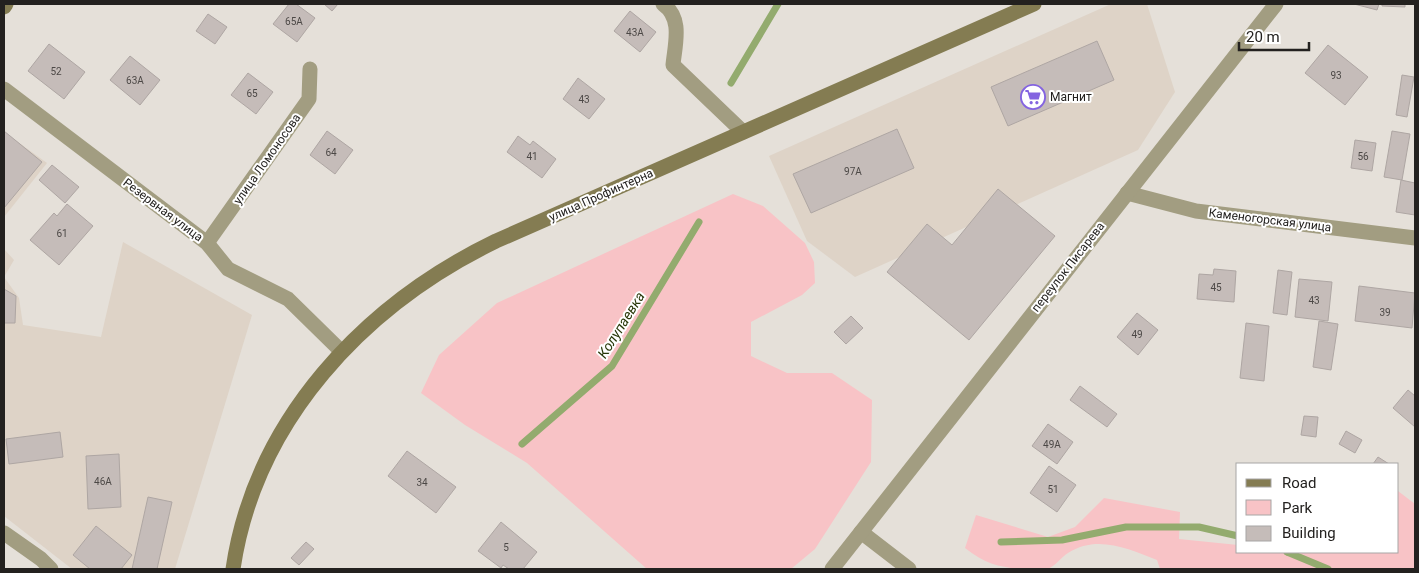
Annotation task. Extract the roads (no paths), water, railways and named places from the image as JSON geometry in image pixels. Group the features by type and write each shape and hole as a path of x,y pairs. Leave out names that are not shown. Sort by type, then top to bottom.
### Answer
{"main road":[{"name":"улица Профинтерна","path":"233,569 241,528 253,493 274,444 299,402 341,351 396,303 462,258 532,225 1034,4"}],"street":[{"name":"переулок Писарева","path":"832,569 1276,4"},
{"path":"665,5 677,26 673,65 743,132"},
{"name":"улица Ломоносова","path":"207,243 309,98 310,69"},
{"name":"Резервная улица","path":"4,89 207,243 228,269 288,299 341,351"},
{"name":"Каменогорская улица","path":"1127,193 1196,211 1415,238"},
{"path":"861,532 909,569"},
{"path":"4,533 41,559 51,569"}],"waterway":[{"name":"Колупаевка","path":"731,83 778,4"},
{"name":"Колупаевка","path":"522,444 612,366 699,222"},
{"path":"1001,542 1062,540 1126,527 1199,527 1236,536"},
{"path":"1289,553 1328,569"}],"place":[{"name":"Магнит","path":"1033,97"}]}
